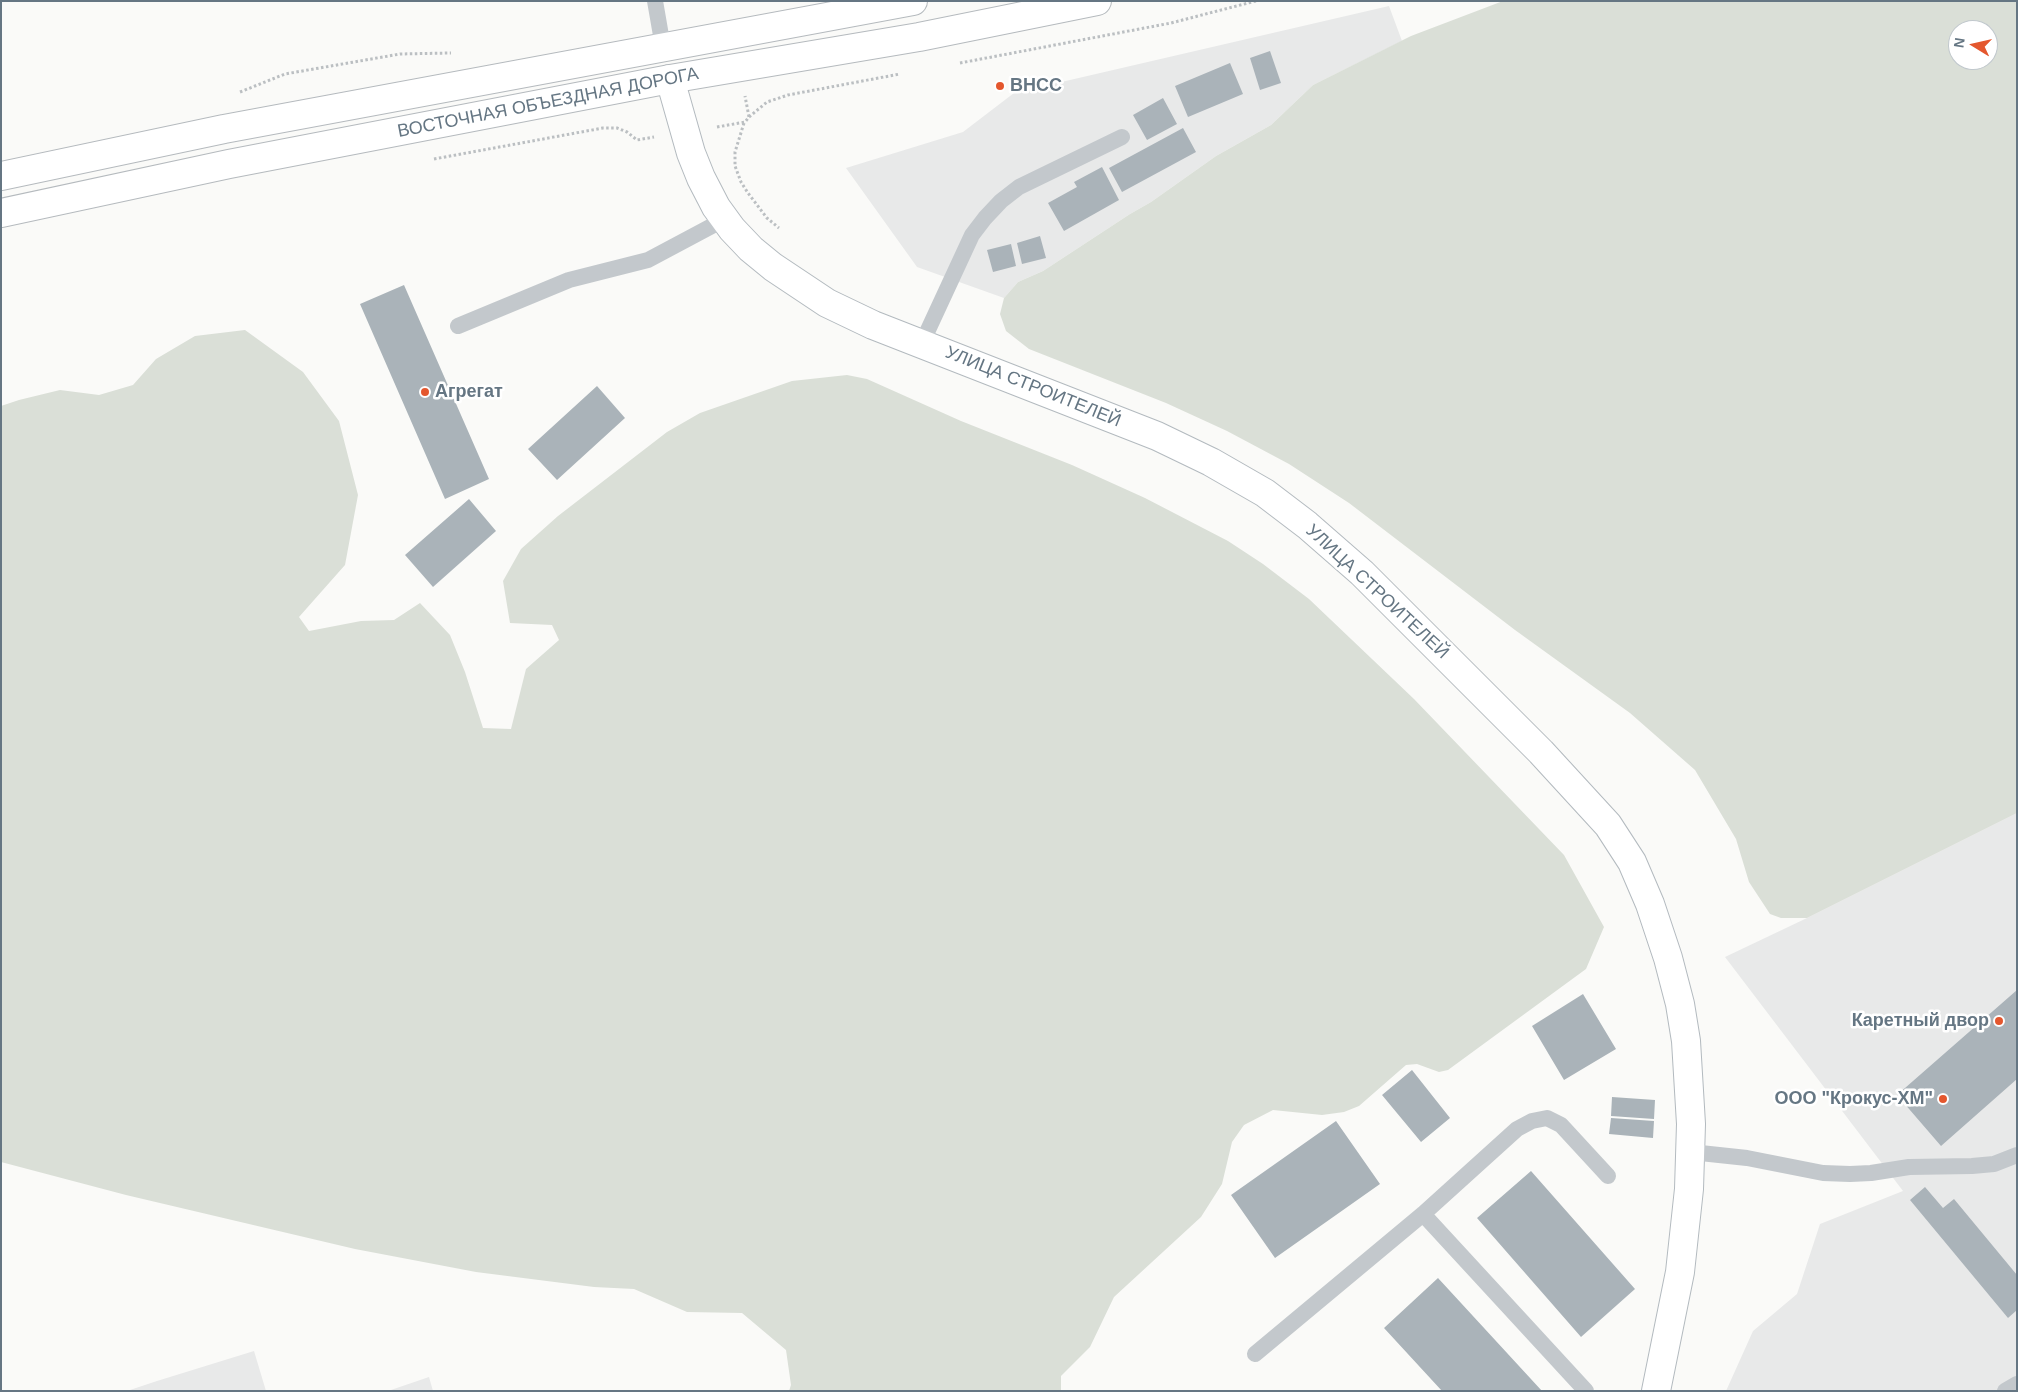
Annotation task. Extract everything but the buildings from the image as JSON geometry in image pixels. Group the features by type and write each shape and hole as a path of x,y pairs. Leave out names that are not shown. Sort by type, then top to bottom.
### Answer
{"main road":[{"name":"ВОСТОЧНАЯ ОБЪЕЗДНАЯ ДОРОГА","path":"1,176 224,129 914,1"},
{"name":"ВОСТОЧНАЯ ОБЪЕЗДНАЯ ДОРОГА","path":"1,213 229,164 670,79 919,37 1097,1"},
{"name":"УЛИЦА СТРОИТЕЛЕЙ","path":"663,47 681,122 697,170 716,206 732,229 751,249 795,283 827,303 873,325 1157,436 1210,462 1265,493 1307,525 1362,573 1541,752 1608,825 1632,862 1650,904 1668,958 1680,1004 1686,1041 1691,1152 1686,1228 1680,1272 1656,1391"}],"lane":[{"path":"655,1 663,47"},
{"path":"922,343 972,235 1001,201 1019,187 1122,137"},
{"path":"458,326 570,280 648,260 725,219"},
{"path":"1255,1354 1424,1214 1517,1128 1532,1121 1547,1118 1561,1125 1608,1176"},
{"path":"1691,1152 1747,1158 1823,1173 1850,1174 1910,1167 1994,1164 2017,1155"},
{"path":"1424,1214 1586,1391"},
{"path":"2005,1391 2017,1384"}],"path":[{"path":"957,64 1171,22 1256,1"},
{"path":"749,117 767,102 788,95 909,73"},
{"path":"744,122 735,152 735,166 741,182 767,218 786,234"}],"shaded area":[{"path":"1503,1 2017,1 2017,813 1807,918 1781,918 1770,914 1749,882 1736,839 1695,770 1630,713 1515,630 1349,503 1289,464 1227,431 1166,403 1029,349 1006,331 1000,314 1004,298 1018,282 1043,271 1151,202 1216,156 1271,125 1313,85 1411,36"},
{"path":"1389,6 1402,41 1313,85 1271,125 1216,156 1151,202 1043,271 1018,282 1004,298 917,267 846,168 963,132 1014,93"},
{"path":"245,330 303,372 339,421 358,495 345,565 299,617 309,631 361,621 394,620 420,603 450,635 465,672 483,728 511,729 526,669 559,640 552,625 510,623 503,581 521,549 558,516 667,432 700,413 792,381 847,375 867,379 961,421 1072,465 1145,498 1228,541 1263,564 1309,599 1414,699 1564,855 1604,927 1586,969 1448,1070 1439,1072 1417,1064 1406,1065 1359,1106 1344,1112 1322,1115 1273,1110 1244,1125 1232,1142 1222,1184 1201,1217 1114,1297 1090,1347 1061,1376 1061,1391 789,1391 791,1385 786,1350 742,1313 687,1312 634,1289 594,1287 476,1272 355,1249 126,1195 1,1162 1,406 60,390 99,395 133,385 156,359 195,336"},
{"name":"ООО \"Крокус-ХМ\"","path":"2017,813 2017,1391 1726,1391 1753,1331 1797,1294 1820,1224 1903,1191 1725,957"},
{"path":"254,1351 266,1391 127,1391 157,1381"},
{"path":"429,1377 433,1391 388,1391"}],"place":[{"name":"ВНСС","path":"1000,86"},
{"name":"Агрегат","path":"425,392"},
{"name":"Каретный двор","path":"1999,1021"},
{"name":"ООО \"Крокус-ХМ\"","path":"1943,1099"}]}
